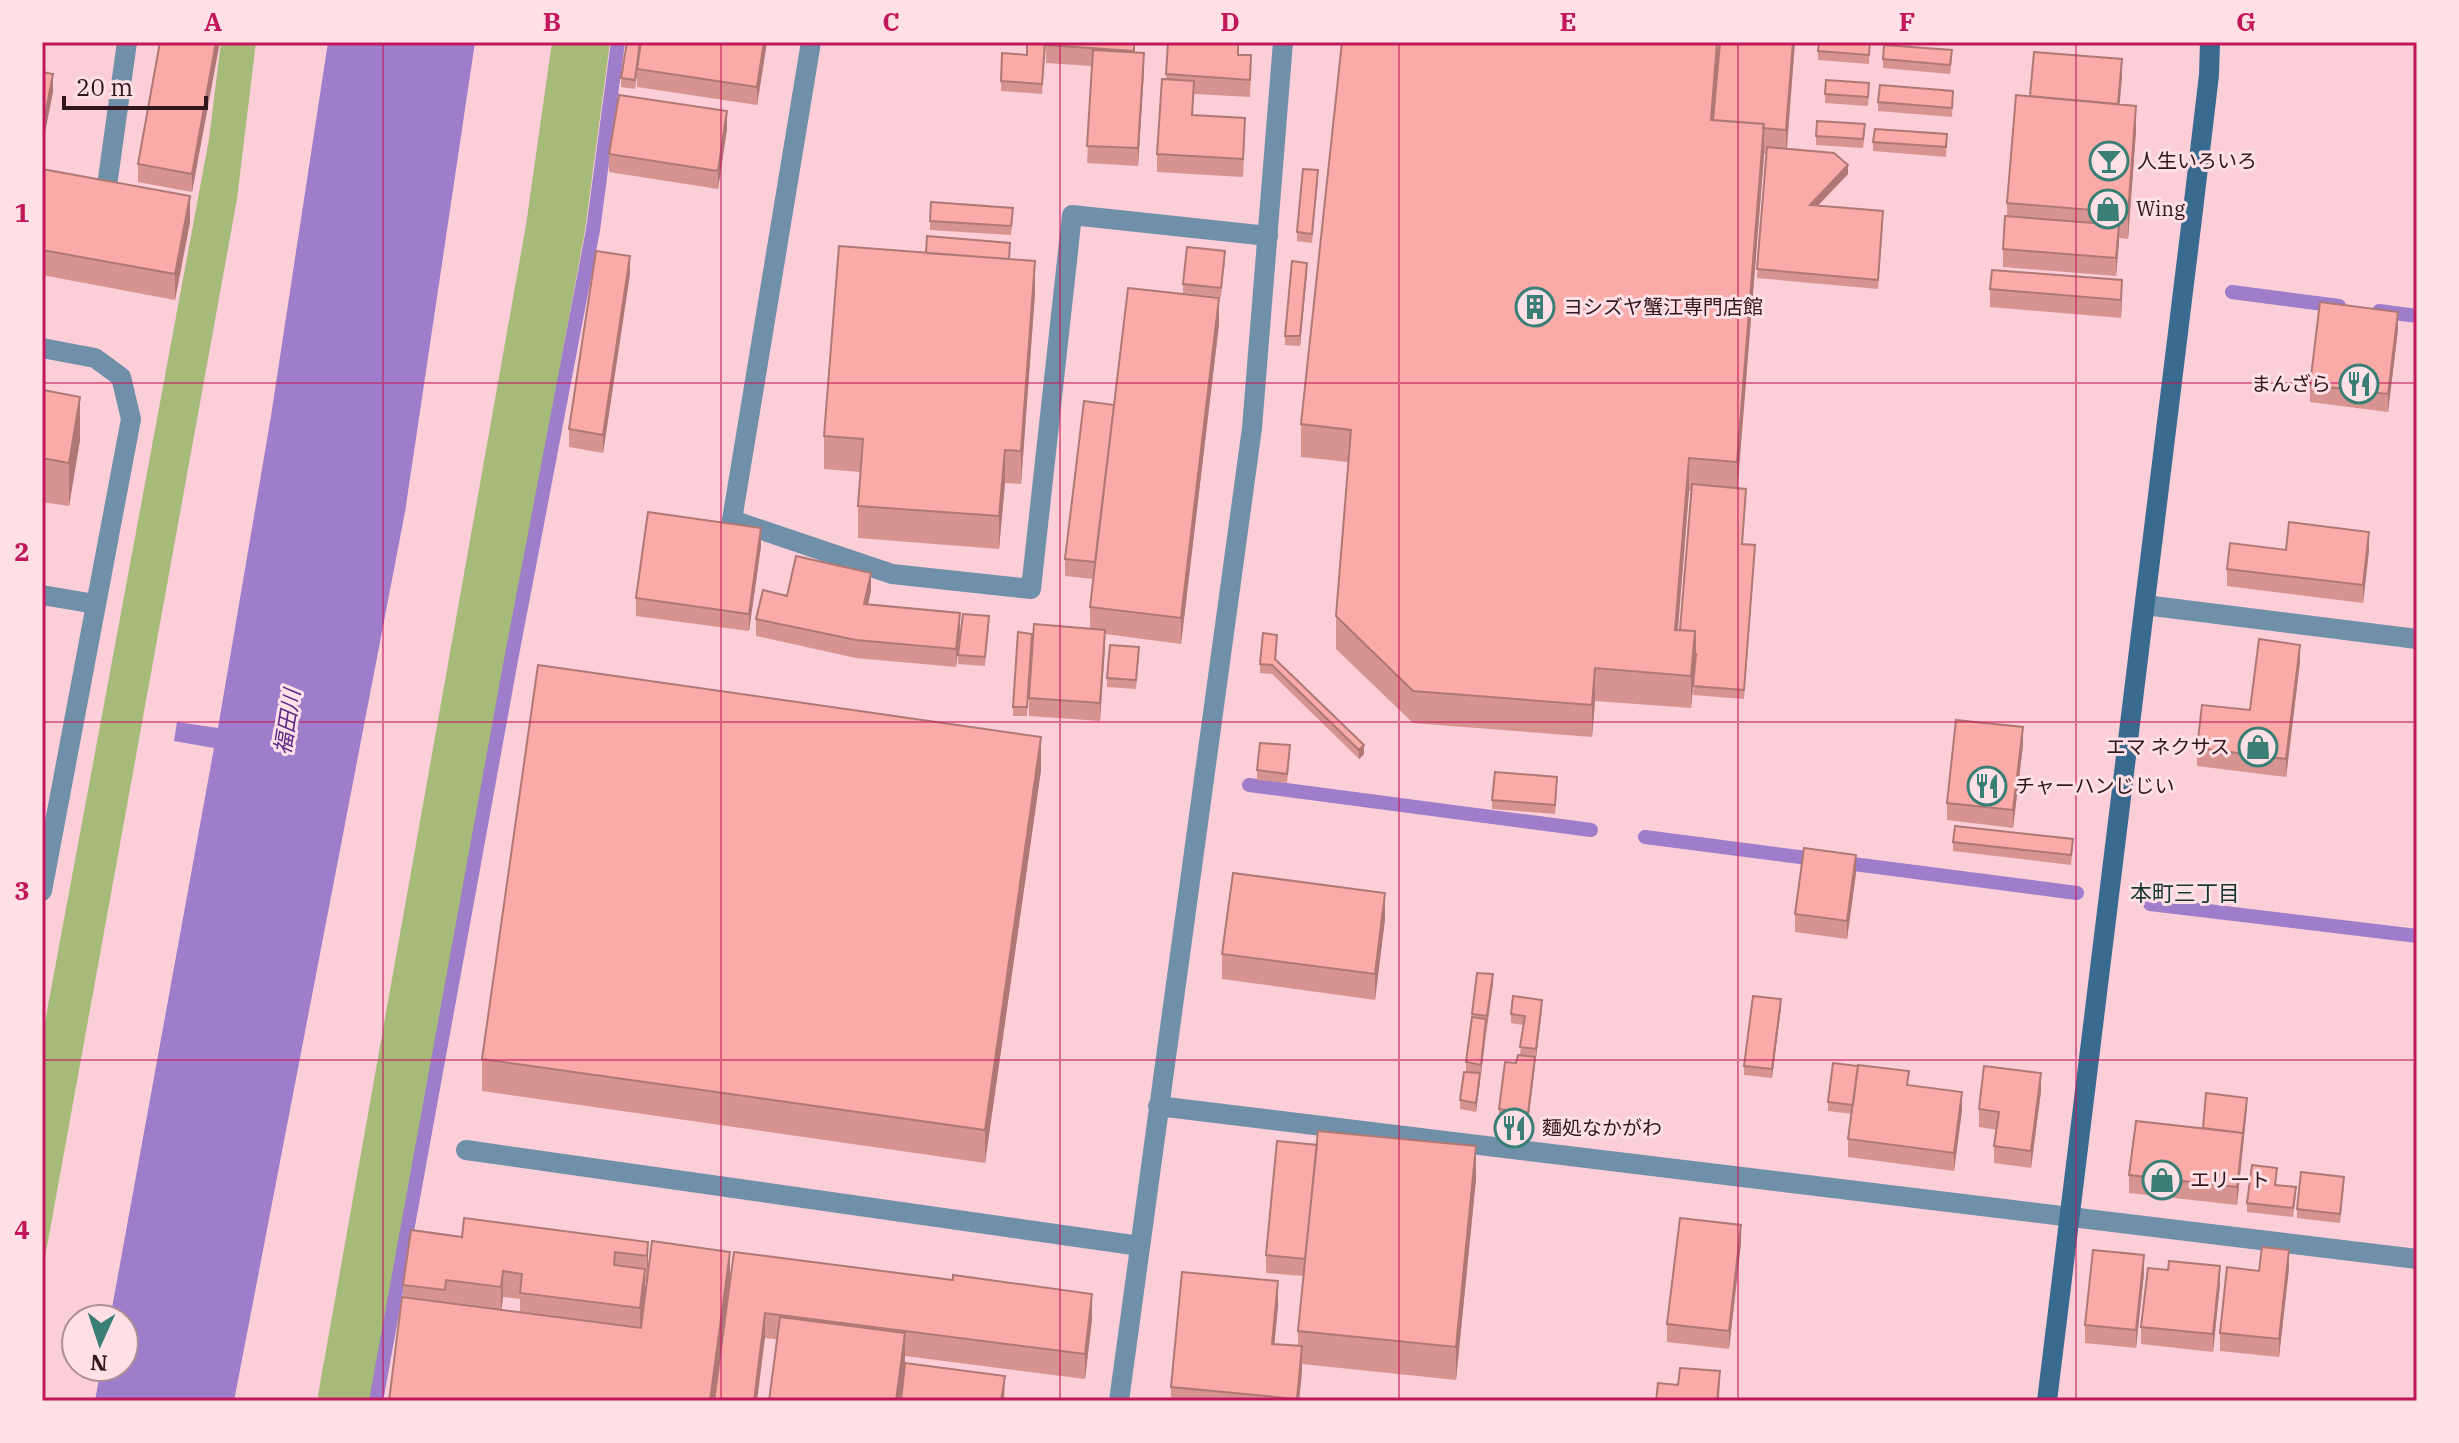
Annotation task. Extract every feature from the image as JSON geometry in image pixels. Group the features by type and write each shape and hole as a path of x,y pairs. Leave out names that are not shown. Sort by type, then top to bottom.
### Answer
{"street":[{"path":"107,186 127,42"},
{"path":"811,42 732,520 892,574 1031,589 1072,215 1268,236"},
{"path":"1119,1401 1252,428 1283,42"},
{"path":"2047,1401 2209,75 2210,42"},
{"path":"42,348 95,358 121,377 131,419 95,604 51,787 42,891"},
{"path":"42,595 95,604"},
{"path":"2145,605 2417,639"},
{"path":"1158,1106 2417,1259"},
{"path":"466,1150 1140,1246"}],"green space":[{"path":"221,42 256,42 237,199 42,1274 42,1038 209,139"},
{"path":"552,42 610,42 585,230 371,1401 317,1401 526,225"}],"water":[{"name":"福田川","path":"328,42 475,42 405,512 234,1401 95,1401 98,1383 140,1383 140,1303 113,1303 214,748 174,741 177,722 218,728 271,416"}],"building":[{"path":"160,42 216,42 192,174 138,164"},
{"path":"627,42 640,42 635,80 621,78"},
{"path":"641,42 764,42 757,87 637,69"},
{"path":"1027,42 1045,42 1042,84 1001,81 1002,53 1027,55"},
{"path":"1046,42 1134,42 1134,51 1046,45"},
{"path":"1168,42 1238,42 1238,55 1251,55 1250,80 1166,74"},
{"name":"ヨシズヤ蟹江専門店館","path":"1342,42 1717,42 1711,120 1764,124 1737,462 1689,458 1675,630 1695,631 1691,676 1595,668 1592,705 1413,691 1336,616 1351,430 1301,424"},
{"path":"1718,42 1793,42 1786,130 1763,128 1764,124 1713,120"},
{"path":"1819,42 1870,42 1869,55 1818,51"},
{"path":"1884,45 1952,50 1950,65 1883,59"},
{"path":"1093,50 1144,53 1138,148 1087,146"},
{"path":"2034,52 2122,59 2118,104 2030,96"},
{"path":"42,72 53,74 42,131"},
{"path":"1162,79 1194,81 1192,115 1245,118 1243,159 1157,154"},
{"path":"1826,80 1869,83 1868,97 1825,94"},
{"path":"1880,85 1953,91 1952,108 1878,102"},
{"path":"619,95 727,111 718,171 609,154"},
{"path":"2016,95 2136,106 2128,213 2007,203"},
{"path":"1817,121 1865,124 1863,139 1816,136"},
{"path":"1875,129 1947,134 1946,147 1873,142"},
{"path":"1767,147 1834,153 1848,165 1810,205 1883,211 1878,280 1757,269"},
{"path":"42,169 190,196 175,274 42,250"},
{"path":"1303,169 1318,170 1312,234 1297,232"},
{"path":"931,202 1013,208 1011,226 930,221"},
{"path":"2005,216 2119,225 2116,258 2003,249"},
{"path":"927,236 1010,243 1009,259 926,253"},
{"path":"839,246 1035,261 1021,451 1005,450 999,516 858,506 863,439 824,436"},
{"path":"1187,247 1225,251 1221,288 1183,284"},
{"path":"596,251 630,256 603,435 569,429"},
{"path":"1292,261 1307,263 1300,336 1285,336"},
{"path":"1992,270 2122,280 2121,300 1990,289"},
{"path":"1128,288 1219,298 1181,618 1090,607"},
{"path":"2320,302 2398,312 2388,394 2310,385"},
{"path":"42,382 43,390 80,397 69,463 42,458"},
{"path":"1084,401 1114,405 1095,562 1065,559"},
{"path":"1692,484 1746,489 1742,544 1755,545 1744,690 1693,686 1695,631 1680,630"},
{"path":"648,512 761,528 749,614 636,598"},
{"path":"2289,522 2369,532 2363,585 2227,569 2230,543 2286,550"},
{"path":"796,556 871,573 864,604 960,613 956,649 856,640 756,619 763,590 787,596"},
{"path":"963,614 989,616 985,657 958,655"},
{"path":"1034,624 1105,630 1100,703 1029,698"},
{"path":"1018,632 1032,634 1027,707 1013,707"},
{"path":"1263,633 1277,635 1275,659 1364,745 1359,750 1272,665 1260,664"},
{"path":"2259,639 2300,645 2286,759 2197,748 2202,705 2250,710"},
{"path":"1110,645 1139,647 1136,680 1107,678"},
{"path":"538,665 1041,737 985,1130 482,1059"},
{"path":"1956,720 2023,727 2013,810 1947,803"},
{"path":"1260,743 1290,745 1287,774 1257,770"},
{"path":"1495,772 1557,777 1555,805 1492,800"},
{"path":"1955,826 2073,839 2071,855 1953,842"},
{"path":"1804,848 1856,855 1847,921 1795,914"},
{"path":"1233,873 1385,893 1375,974 1222,954"},
{"path":"1477,973 1493,974 1487,1016 1472,1014"},
{"path":"1513,996 1542,1000 1536,1049 1520,1047 1525,1016 1511,1014"},
{"path":"1753,996 1781,999 1772,1069 1744,1066"},
{"path":"1472,1017 1486,1019 1481,1065 1466,1062"},
{"path":"1518,1055 1535,1057 1528,1113 1499,1109 1505,1062 1516,1063"},
{"path":"1833,1063 1858,1066 1853,1105 1828,1102"},
{"path":"1858,1065 1909,1071 1907,1085 1962,1092 1954,1153 1848,1139"},
{"path":"1984,1066 2041,1073 2031,1151 1994,1146 1999,1112 1979,1109"},
{"path":"1464,1072 1480,1073 1476,1103 1460,1100"},
{"path":"2206,1093 2247,1098 2243,1133 2203,1128"},
{"path":"2136,1121 2243,1133 2237,1187 2129,1175"},
{"path":"1318,1131 1476,1146 1456,1347 1298,1331"},
{"path":"1277,1141 1317,1145 1305,1259 1266,1255"},
{"path":"2252,1165 2277,1168 2275,1185 2296,1187 2293,1208 2247,1203"},
{"path":"2301,1172 2344,1177 2340,1214 2297,1209"},
{"path":"464,1218 648,1242 647,1256 615,1252 614,1265 645,1269 640,1308 520,1293 522,1274 503,1271 501,1287 446,1280 445,1290 403,1285 411,1230 462,1237"},
{"path":"1680,1218 1741,1225 1729,1331 1667,1324"},
{"path":"652,1241 730,1252 710,1401 389,1401 402,1297 641,1328"},
{"path":"2262,1247 2289,1250 2279,1339 2220,1333 2227,1267 2259,1271"},
{"path":"2093,1250 2144,1255 2136,1330 2085,1325"},
{"path":"734,1252 953,1280 953,1275 1092,1294 1085,1354 765,1313 754,1401 714,1401"},
{"path":"2169,1261 2220,1266 2213,1334 2141,1327 2148,1268 2168,1270"},
{"path":"1182,1272 1278,1281 1272,1344 1302,1346 1297,1399 1171,1387"},
{"path":"780,1317 905,1333 896,1401 769,1401"},
{"path":"905,1363 1005,1376 1001,1401 901,1401"},
{"path":"1680,1368 1720,1371 1717,1401 1656,1401 1658,1383 1678,1385"}],"waterway":[{"path":"376,1401 593,230 618,42"},
{"path":"2232,292 2339,306"},
{"path":"2379,311 2417,316"},
{"path":"1249,785 1591,830"},
{"path":"1645,837 2077,893"},
{"path":"2150,904 2417,936"}],"place":[{"name":"人生いろいろ","path":"2109,161"},
{"name":"Wing","path":"2108,209"},
{"name":"ヨシズヤ蟹江専門店館","path":"1535,307"},
{"name":"まんざら","path":"2359,384"},
{"name":"エマ ネクサス","path":"2258,747"},
{"name":"チャーハンじじい","path":"1987,786"},
{"name":"麵処なかがわ","path":"1514,1128"},
{"name":"エリート","path":"2162,1180"}],"district":[{"name":"本町三丁目","path":"2185,893"}]}
